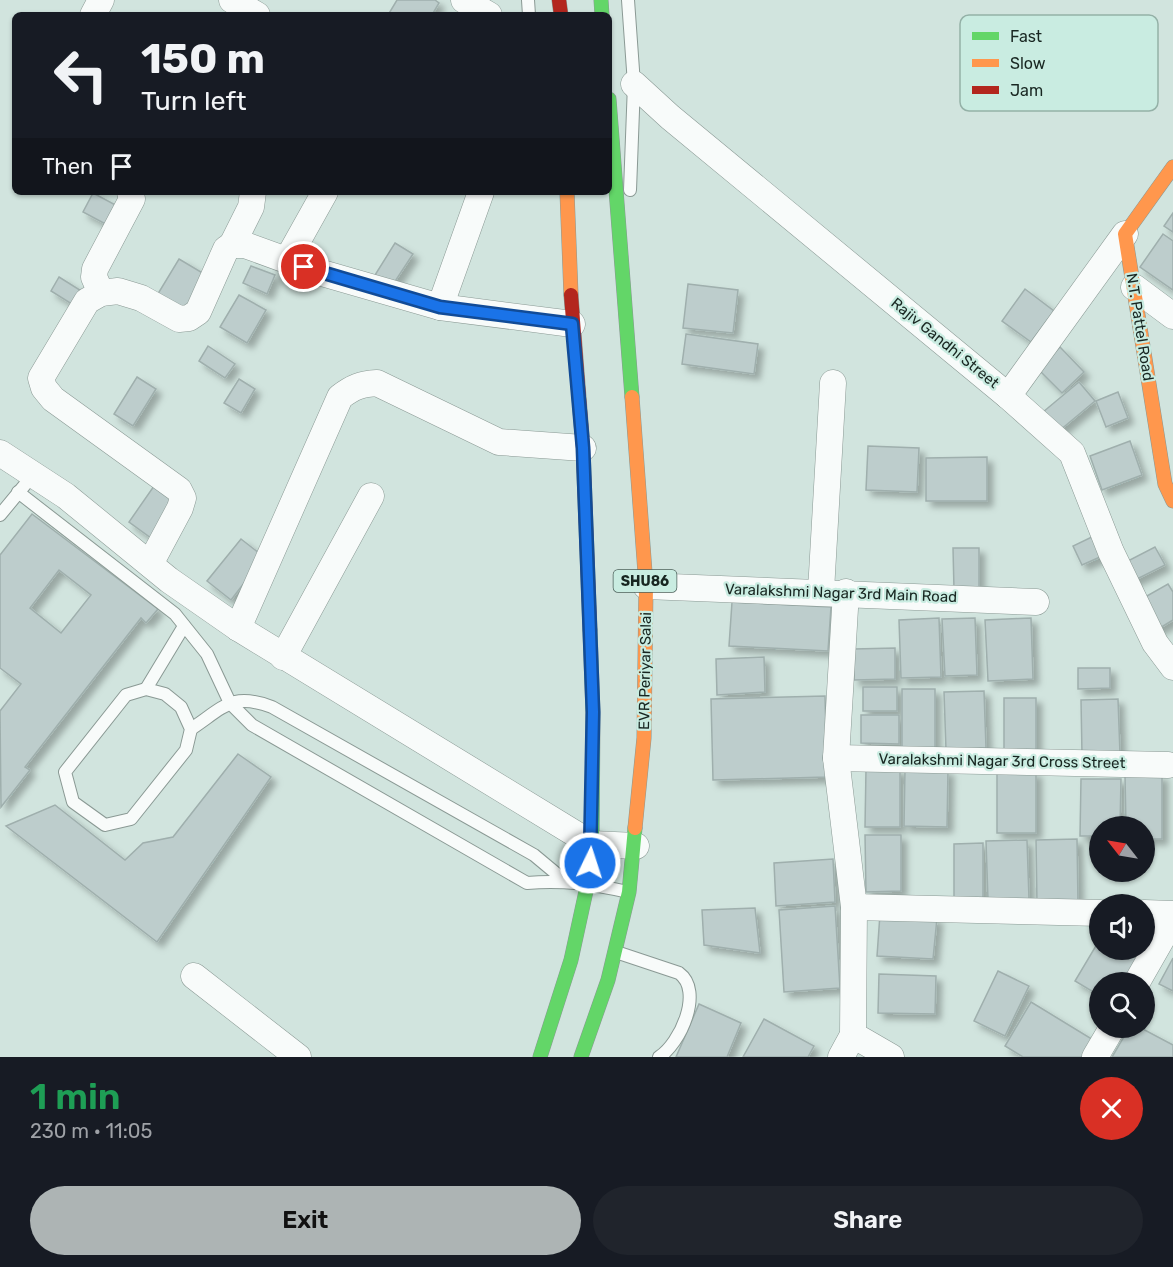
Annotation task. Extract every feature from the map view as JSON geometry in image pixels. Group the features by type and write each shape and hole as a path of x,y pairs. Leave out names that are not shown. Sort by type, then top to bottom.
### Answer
{"main road":[{"name":"EVR Periyar Salai","path":"582,1054 608,981 629,892 636,846 644,738 646,586 612,139"},
{"path":"1125,234 1173,167"},
{"path":"540,1057 571,960 588,882 592,844 593,712 583,448 572,324 567,195"},
{"name":"N.T. Pattel Road","path":"1125,234 1165,484 1173,501"}],"street":[{"path":"232,0 252,12"},
{"path":"464,0 484,12"},
{"name":"Rajiv Gandhi Street","path":"634,84 670,117 1008,396 1072,453 1111,552 1155,643 1173,667"},
{"path":"101,293 94,277 95,269 132,199 131,195"},
{"path":"150,564 180,508 183,498 179,490 53,399 44,388 42,378 87,301 101,293 118,291 141,297 179,319 189,318 198,312 226,249 232,244 251,207 253,195"},
{"path":"287,260 323,195"},
{"path":"440,307 480,195"},
{"path":"1008,396 1125,234"},
{"path":"232,244 245,245 322,273 440,307 572,324"},
{"path":"1134,287 1173,316"},
{"path":"238,628 340,397 360,384 377,383 499,442 583,448"},
{"path":"833,383 836,758 854,907 847,1046 891,1057"},
{"path":"0,453 25,484 66,496 150,564 238,628 283,657 592,844 636,846"},
{"path":"283,657 371,496"},
{"name":"Varalakshmi Nagar 3rd Main Road","path":"646,586 833,591 1036,602"},
{"name":"Varalakshmi Nagar 3rd Cross Street","path":"836,758 1168,765"},
{"path":"854,907 1089,912"},
{"path":"1155,914 1173,914"},
{"path":"1143,972 1173,919"},
{"path":"194,976 298,1057"},
{"path":"1095,1057 1106,1038"}],"lane":[{"path":"618,218 630,192 634,84 628,0"},
{"path":"559,195 567,212"},
{"path":"0,515 25,484 175,614 207,654 230,703 252,725 527,883 564,880 588,882 629,892"},
{"path":"146,689 184,626"},
{"path":"146,689 165,694 181,707 191,729 186,750 131,819 105,825 73,802 64,772 126,695 146,689"},
{"path":"191,729 237,700 253,700 272,707 534,855 564,880"},
{"path":"615,951 679,974 688,980 689,1004 672,1045 659,1057"},
{"path":"582,1054 597,1057"}],"building":[{"path":"397,0 435,0 439,3 434,12 390,12"},
{"path":"92,195 97,195 123,209 113,228 83,212"},
{"path":"1173,213 1173,232 1164,226"},
{"path":"1163,234 1173,241 1173,290 1140,267"},
{"path":"395,243 413,254 392,286 375,275"},
{"path":"179,259 206,275 184,314 156,297"},
{"path":"251,266 275,275 267,294 243,283"},
{"path":"59,277 83,292 75,306 51,291"},
{"path":"688,284 738,290 733,333 683,328"},
{"path":"1025,289 1054,311 1031,342 1002,321"},
{"path":"239,295 266,310 247,343 220,327"},
{"path":"686,334 758,344 754,374 682,364"},
{"path":"208,346 235,364 225,378 199,361"},
{"path":"1060,347 1084,372 1062,393 1038,369"},
{"path":"137,377 156,389 133,426 114,414"},
{"path":"239,379 255,389 241,413 224,403"},
{"path":"1079,382 1095,401 1059,431 1043,412"},
{"path":"1118,392 1128,418 1106,427 1096,401"},
{"path":"1130,441 1142,475 1102,490 1090,456"},
{"path":"868,446 919,448 917,492 866,490"},
{"path":"987,457 987,501 926,501 926,458"},
{"path":"154,486 177,502 151,538 129,522"},
{"path":"32,514 158,609 146,623 141,618 25,767 30,770 1,807 0,711 21,684 0,668 0,555","holes":["59,570 91,595 61,633 30,608"]},
{"path":"1100,533 1109,553 1082,565 1073,546"},
{"path":"241,539 264,557 231,600 207,581"},
{"path":"1155,547 1165,565 1129,583 1120,565"},
{"path":"953,548 979,548 979,590 954,590"},
{"path":"1168,584 1173,592 1173,620 1155,631 1138,601"},
{"path":"732,602 831,607 828,651 729,646"},
{"path":"939,618 941,677 901,678 899,620"},
{"path":"975,618 977,675 945,676 942,619"},
{"path":"1031,618 1033,679 988,681 985,620"},
{"path":"895,648 895,679 854,680 854,649"},
{"path":"764,657 765,692 717,695 716,659"},
{"path":"1078,668 1110,668 1110,688 1078,689"},
{"path":"863,687 897,687 897,711 863,711"},
{"path":"902,689 935,689 935,750 902,749"},
{"path":"984,691 986,748 946,750 944,692"},
{"path":"825,696 827,777 713,780 711,699"},
{"path":"1004,698 1036,698 1036,752 1004,753"},
{"path":"1118,699 1120,754 1082,755 1081,700"},
{"path":"861,715 899,715 899,744 861,743"},
{"path":"238,754 271,777 157,942 6,826 55,805 125,860 143,843 173,837"},
{"path":"866,769 900,769 900,827 865,827"},
{"path":"905,769 948,770 947,827 904,826"},
{"path":"997,772 1036,772 1036,833 997,833"},
{"path":"1162,775 1162,839 1155,839 1155,816 1126,816 1125,776"},
{"path":"1081,779 1121,779 1120,816 1089,816 1089,836 1080,836"},
{"path":"865,835 901,835 901,891 866,892"},
{"path":"1077,839 1078,903 1037,904 1036,840"},
{"path":"1027,840 1029,899 988,900 986,841"},
{"path":"983,843 983,899 954,899 954,844"},
{"path":"833,859 835,902 776,906 774,863"},
{"path":"835,906 840,988 784,992 779,910"},
{"path":"755,908 760,953 704,945 702,910"},
{"path":"880,914 937,918 933,959 877,956"},
{"path":"1089,957 1089,960 1142,960 1135,972 1089,972 1089,989 1075,981"},
{"path":"1173,958 1173,991 1159,984"},
{"path":"998,971 1029,986 1005,1036 974,1021"},
{"path":"879,974 936,976 935,1014 878,1013"},
{"path":"1031,1002 1095,1041 1085,1057 1023,1057 1005,1046"},
{"path":"699,1004 741,1023 727,1057 676,1057"},
{"path":"764,1019 814,1046 808,1057 743,1057"},
{"path":"1155,1035 1173,1045 1173,1057 1112,1057 1123,1038 1155,1038"}],"traffic: fast":[{"path":"601,0 602,12"},
{"path":"612,138 632,397"},
{"path":"540,1057 571,960 588,882 592,844 593,713 590,630"},
{"path":"581,1057 608,980 629,892 635,828"}],"traffic: slow":[{"path":"1173,167 1125,234 1165,484 1173,501"},
{"path":"567,195 571,295"},
{"path":"632,397 646,586 644,738 635,828"}],"traffic: jam":[{"path":"559,0 561,12"},
{"path":"571,295 583,448 590,630"}],"route":[{"path":"304,267 440,307 572,324 583,448 593,712 590,863"}]}
